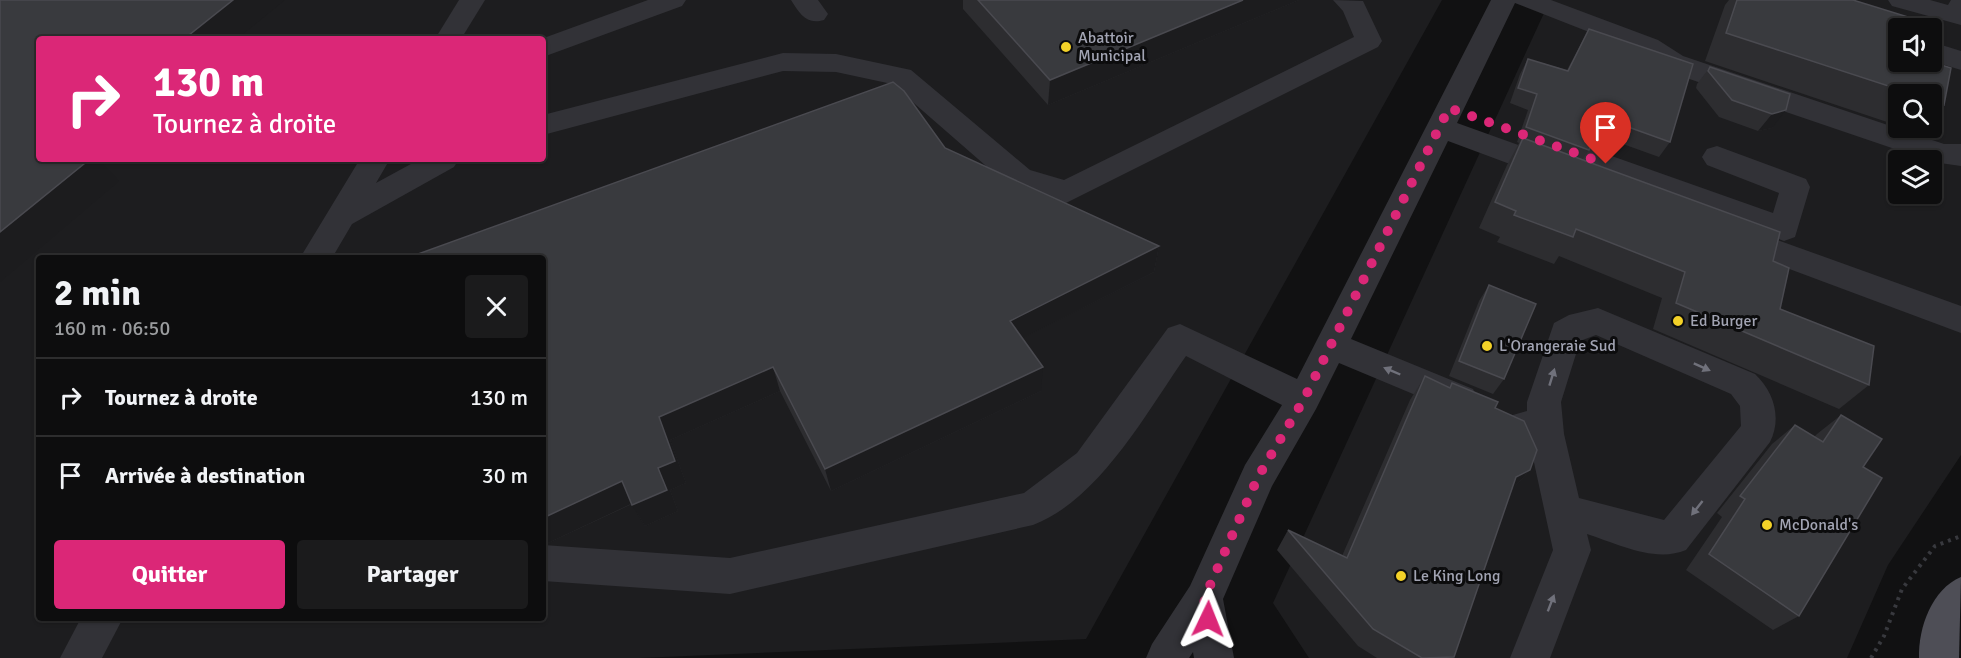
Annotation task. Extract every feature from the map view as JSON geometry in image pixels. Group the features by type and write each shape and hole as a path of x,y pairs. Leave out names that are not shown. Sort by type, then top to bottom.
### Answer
{"main road":[{"path":"1939,658 1938,647 1950,607 1961,596"}],"street":[{"path":"450,36 472,0"},
{"path":"546,47 630,7 673,0"},
{"path":"546,124 783,62 836,63 901,77 1020,178 1066,192 1370,41 1354,7 1347,0"},
{"path":"1167,658 1204,599 1258,477 1304,399 1504,0"},
{"path":"1526,0 1649,46 1673,63 1943,155 1961,154"},
{"path":"1901,0 1958,17 1961,5"},
{"path":"1942,54 1961,61"},
{"path":"1444,117 1784,229 1795,187 1717,157"},
{"path":"1444,117 1961,320"},
{"path":"318,255 373,162"},
{"path":"340,216 439,162"},
{"path":"1530,658 1572,550 1563,510 1546,434 1544,402 1566,333 1575,326 1598,321 1743,384 1753,393 1760,411 1758,431 1673,538 1654,537 1563,510"},
{"path":"546,563 730,576 1033,508 1090,464 1180,338 1304,399"},
{"path":"1330,345 1546,434"},
{"path":"1204,599 1214,658"},
{"path":"80,658 102,621"}],"path":[{"path":"1871,658 1884,636 1902,589 1935,546 1961,536"}],"shaded area":[{"path":"0,0 1442,0 1086,639 639,658 0,658"},
{"path":"1550,0 1961,0 1961,455 1888,565 1847,658 1309,658 1273,603"}],"building":[{"path":"0,0 233,0 188,36 36,36 36,162 86,162 0,232"},
{"name":"Abattoir Municipal","path":"978,0 1243,0 1050,80"},
{"path":"1737,0 1853,0 1911,18 1888,18 1888,72 1942,72 1942,65 1951,68 1944,105 1942,104 1942,84 1888,84 1888,86 1726,33"},
{"path":"1589,29 1693,64 1670,142 1603,118 1589,150 1526,127 1537,94 1518,88 1528,59 1568,71"},
{"path":"1710,67 1790,94 1786,110 1772,114 1732,100 1708,71"},
{"path":"893,82 904,91 945,148 1159,246 1010,321 1043,367 825,469 773,367 659,417 675,461 658,468 667,490 632,505 622,481 546,517 546,255 415,255"},
{"path":"1523,138 1780,232 1773,261 1789,268 1780,309 1874,346 1869,385 1676,303 1685,272 1576,229 1573,237 1514,215 1516,211 1495,202"},
{"path":"1489,285 1536,304 1504,379 1459,361"},
{"path":"1425,376 1450,388 1452,383 1498,402 1495,408 1524,421 1537,450 1530,470 1516,477 1454,657 1422,658 1373,629 1288,530 1347,558"},
{"path":"1841,415 1882,439 1863,467 1882,478 1799,616 1709,554 1745,499 1740,496 1795,425 1823,442"}],"place":[{"name":"Abattoir Municipal","path":"1066,47"},
{"name":"Ed Burger","path":"1678,321"},
{"name":"L'Orangeraie Sud","path":"1487,346"},
{"name":"McDonald's","path":"1767,525"},
{"name":"Le King Long","path":"1401,576"}],"route":[{"path":"1208,619 1204,599 1258,477 1304,399 1449,108 1606,164"}]}
